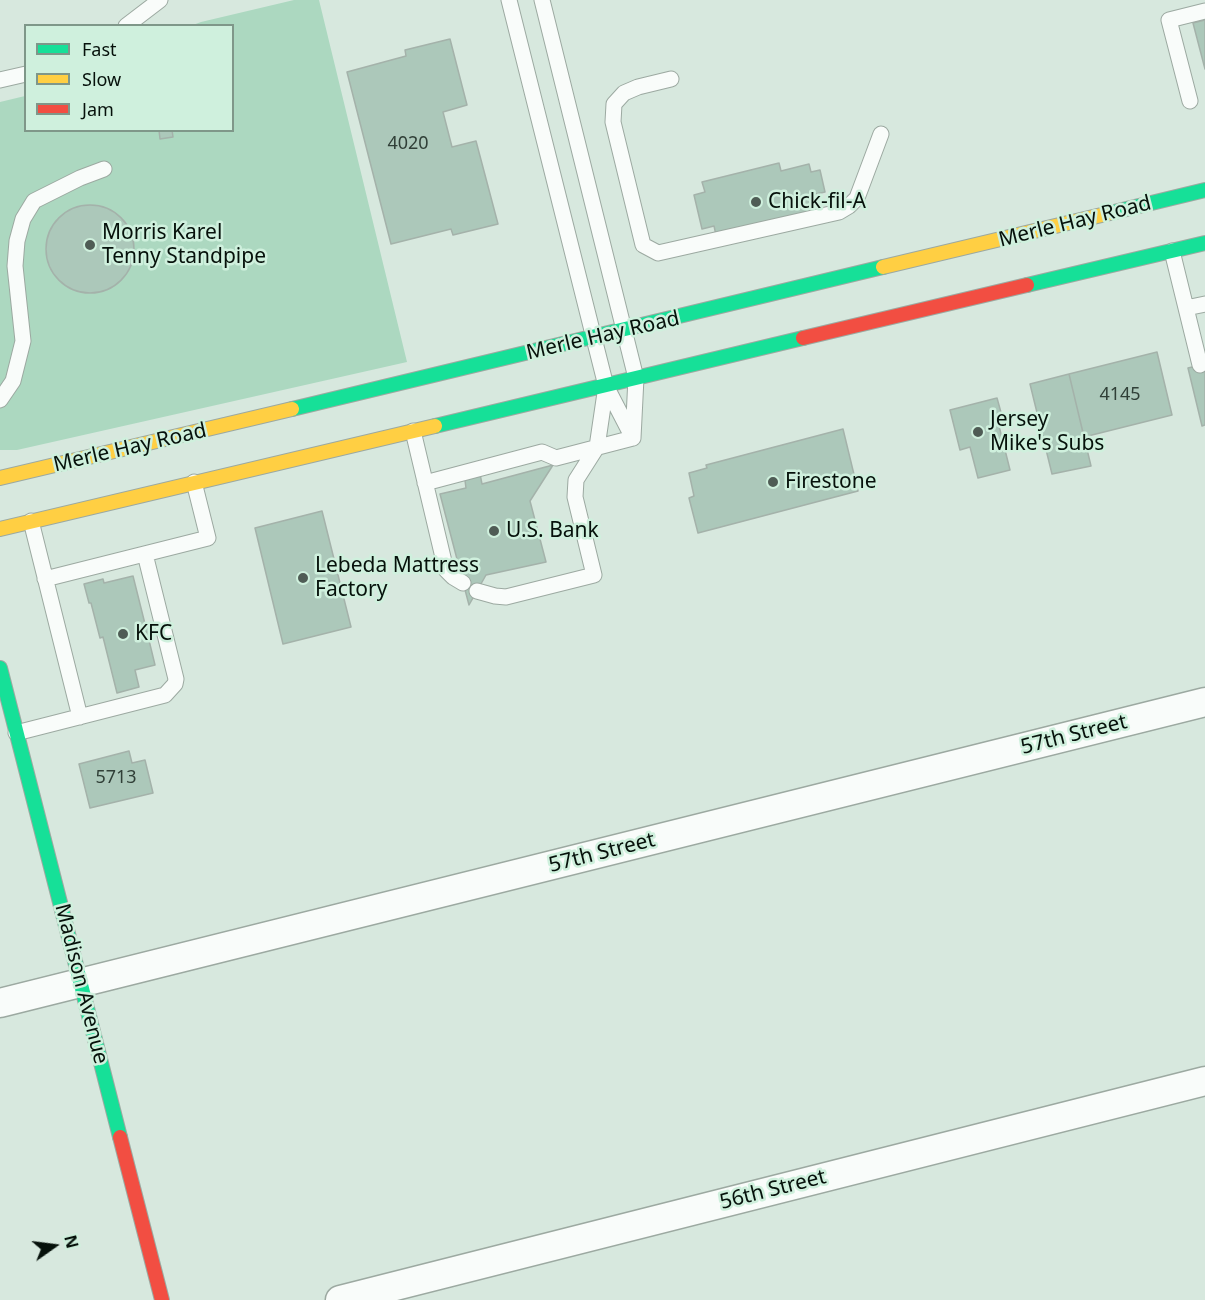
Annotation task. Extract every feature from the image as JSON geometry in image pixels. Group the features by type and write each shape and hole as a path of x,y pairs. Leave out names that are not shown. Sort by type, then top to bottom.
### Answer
{"main road":[{"name":"Merle Hay Road","path":"0,478 594,338 1205,190"},
{"path":"0,529 1205,243"},
{"name":"Madison Avenue","path":"0,668 162,1300"}],"street":[{"name":"57th Street","path":"0,1004 1205,702"},
{"name":"56th Street","path":"340,1300 1205,1081"}],"lane":[{"path":"129,24 160,0"},
{"path":"509,0 606,386 633,438"},
{"path":"542,0 636,378 633,438"},
{"path":"1190,101 1169,20 1205,10"},
{"path":"0,80 24,74"},
{"path":"671,79 624,93 614,104 613,122 643,245 658,253 839,212 857,198 881,134"},
{"path":"0,400 13,381 23,342 15,266 16,241 23,219 34,201 104,169"},
{"path":"1172,251 1200,365"},
{"path":"1186,308 1205,304"},
{"path":"477,591 506,597 594,574 575,497 576,480 597,447 606,386"},
{"path":"413,431 446,570 453,578 463,583"},
{"path":"425,483 542,453 556,458 633,438"},
{"path":"45,579 208,538 195,482"},
{"path":"31,521 80,717"},
{"path":"16,733 165,695 175,684 176,679 145,554"}],"green space":[{"path":"294,0 319,0 407,362 17,450 0,450 0,102 24,96 24,132 234,132 234,24 196,24"}],"building":[{"path":"1205,20 1205,69 1193,23"},
{"path":"450,39 467,105 443,112 452,147 476,141 498,224 453,235 451,229 391,244 347,72 406,56 405,50"},
{"path":"159,132 172,132 173,137 160,139"},
{"name":"Chick-fil-A","path":"779,163 781,171 809,164 811,172 820,170 825,192 816,194 819,209 716,235 714,226 702,229 694,195 705,192 702,182"},
{"name":"Morris Karel Tenny Standpipe","path":"90,205 115,212 127,224 134,249 127,274 115,286 90,293 65,286 53,274 46,249 53,224 65,212"},
{"path":"1157,352 1172,415 1084,437 1069,374"},
{"path":"1205,364 1205,425 1202,426 1188,368"},
{"path":"1069,374 1091,466 1052,474 1030,384"},
{"name":"Jersey Mike's Subs","path":"997,398 1002,416 997,418 1010,470 978,478 970,447 960,450 950,410"},
{"name":"Firestone","path":"843,429 858,491 698,533 689,498 694,496 689,473 707,468 706,465"},
{"name":"U.S. Bank","path":"553,465 530,501 546,562 486,575 469,605 440,494 466,488 464,473 479,469 482,484"},
{"name":"Lebeda Mattress Factory","path":"322,511 351,627 283,644 255,528"},
{"name":"KFC","path":"133,576 145,624 150,623 152,630 147,632 155,665 135,670 139,687 117,693 103,637 100,638 84,584 103,579 104,583"},
{"path":"129,751 132,763 145,760 153,793 90,808 79,764"}],"traffic: fast":[{"path":"1110,213 1205,190"},
{"path":"1027,285 1205,243"},
{"path":"292,409 883,267"},
{"path":"435,426 803,338"},
{"path":"0,668 120,1137"}],"traffic: slow":[{"path":"883,267 1110,213"},
{"path":"0,478 292,409"},
{"path":"0,529 435,426"}],"traffic: jam":[{"path":"803,338 1027,285"},
{"path":"120,1137 162,1300"}],"place":[{"name":"Chick-fil-A","path":"756,202"},
{"name":"Morris Karel Tenny Standpipe","path":"90,245"},
{"name":"Jersey Mike's Subs","path":"978,432"},
{"name":"Firestone","path":"773,482"},
{"name":"U.S. Bank","path":"494,531"},
{"name":"Lebeda Mattress Factory","path":"303,578"},
{"name":"KFC","path":"123,634"}]}
